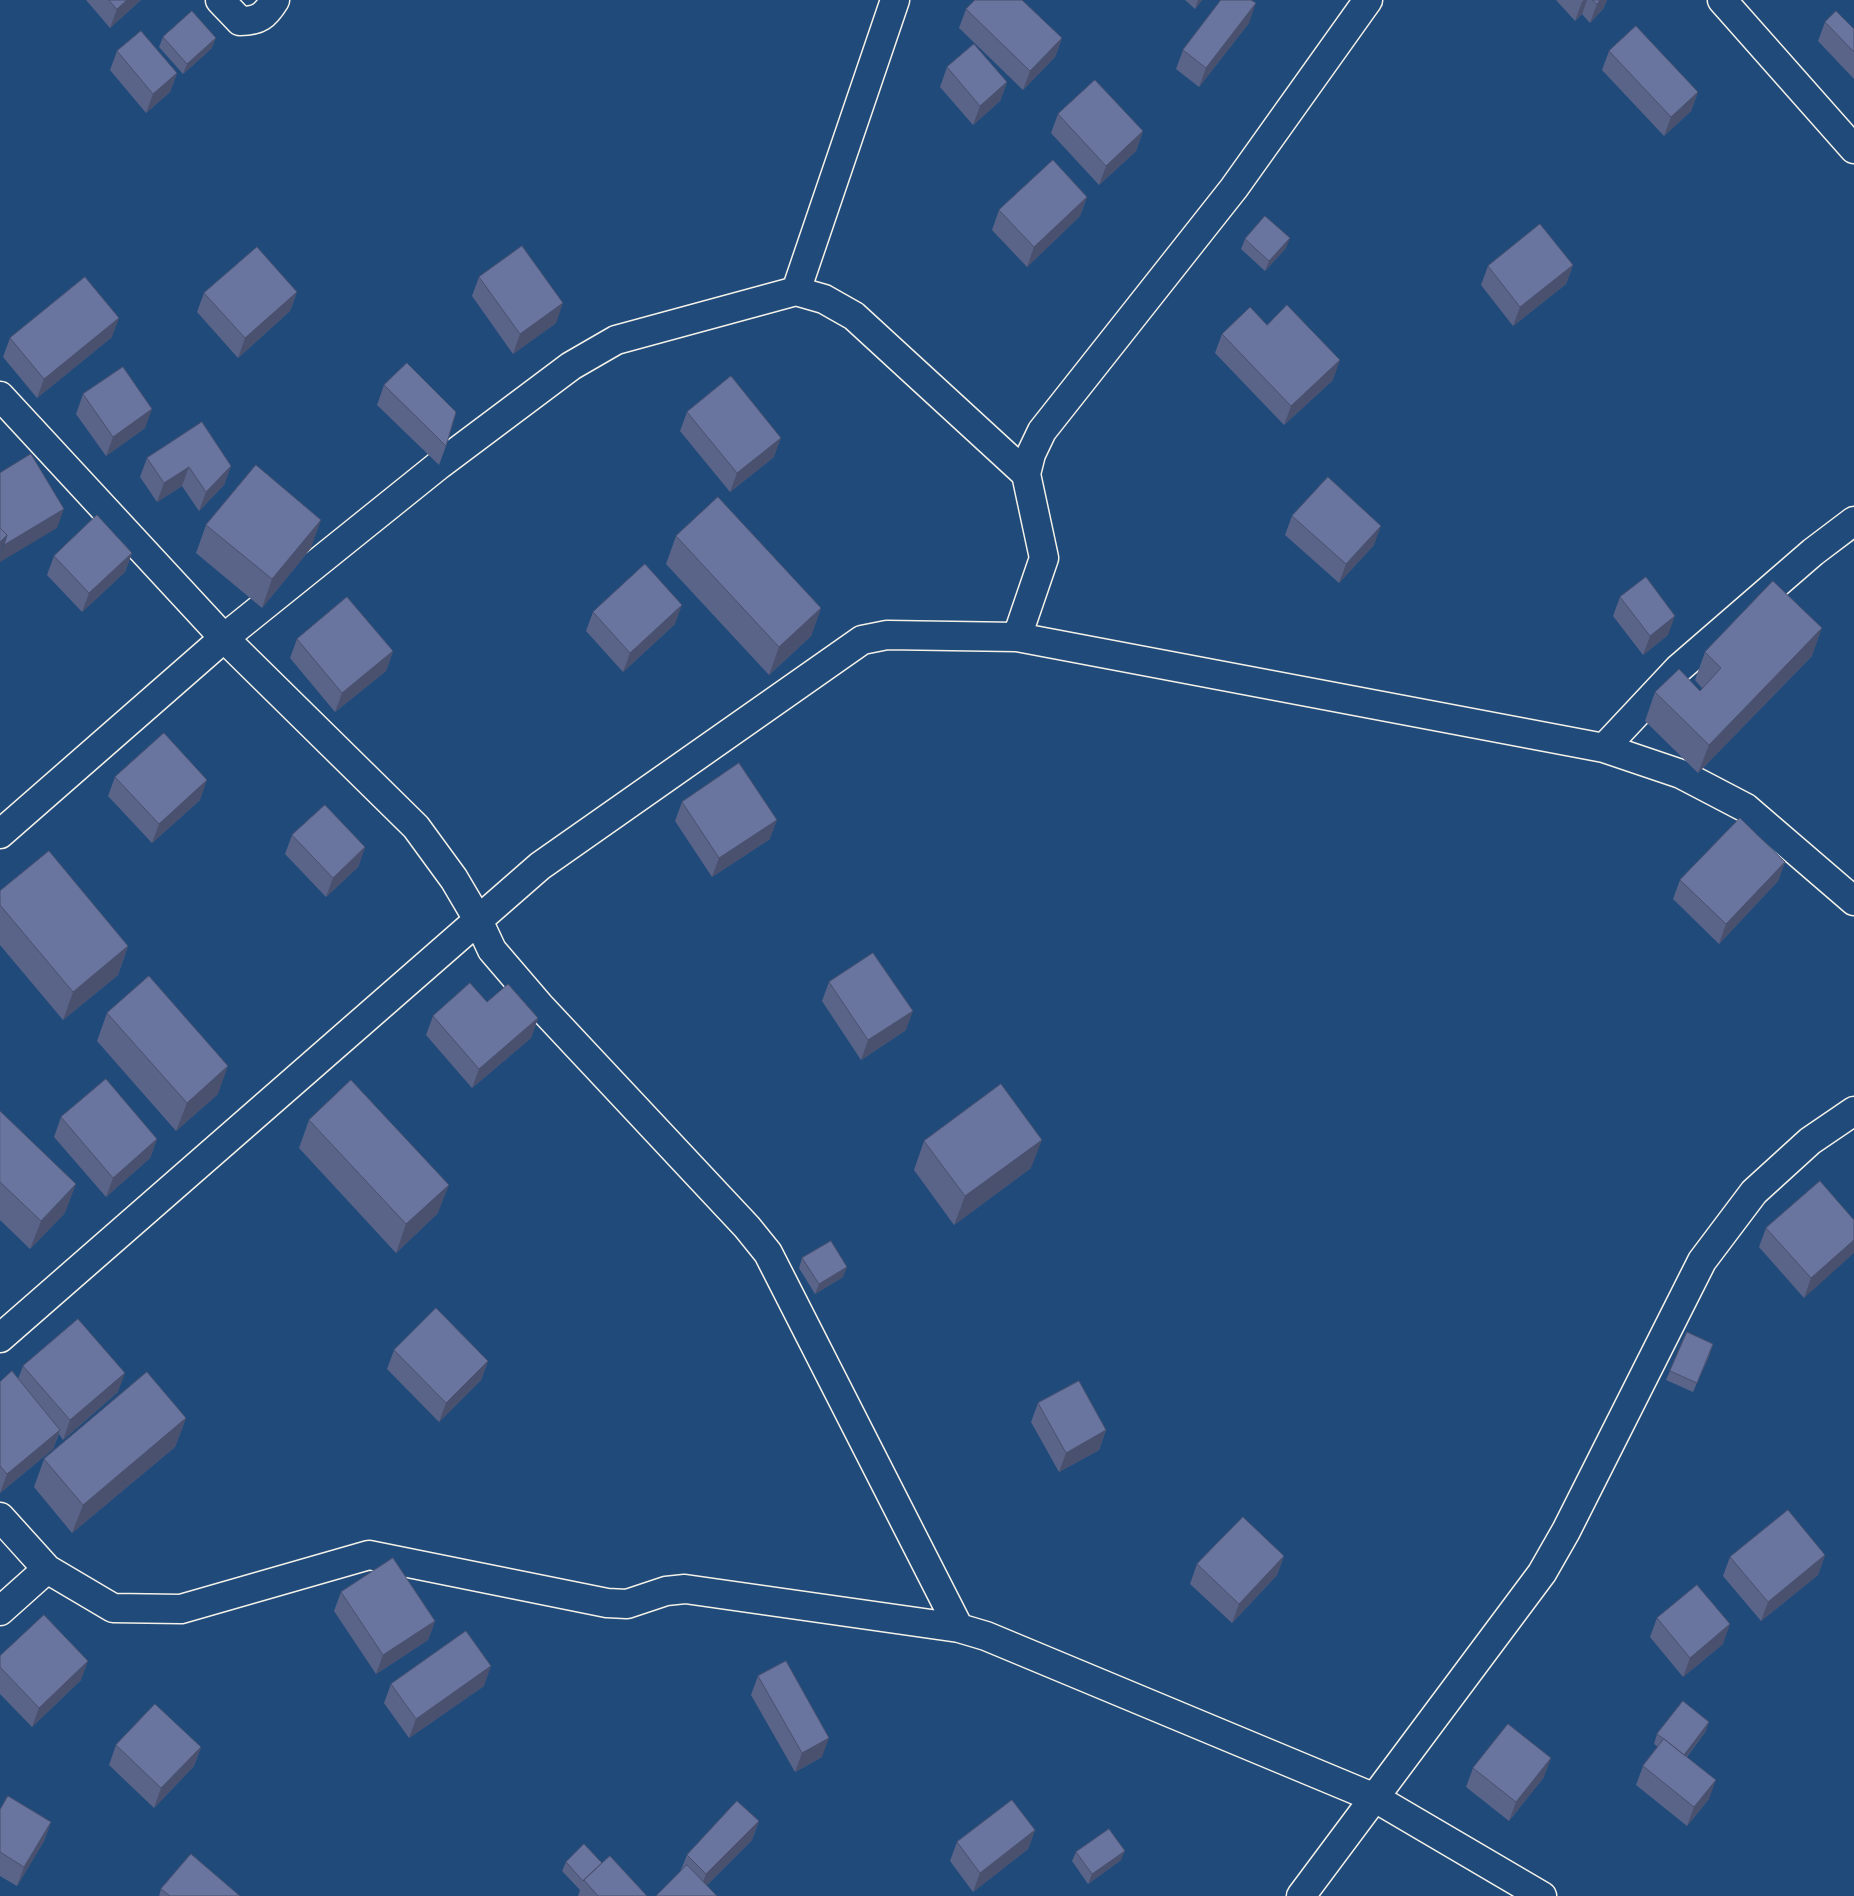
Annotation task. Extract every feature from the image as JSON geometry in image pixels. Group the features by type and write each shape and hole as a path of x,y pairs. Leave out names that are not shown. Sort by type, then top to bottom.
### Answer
{"street":[{"path":"220,0 240,21 253,21 267,12 275,0"},
{"path":"796,292 895,0"},
{"path":"1017,637 1044,558 1026,474 1031,454 1042,431 1234,188 1368,0"},
{"path":"1722,0 1854,149"},
{"path":"0,834 224,638 439,465 571,366 616,340 796,292 824,299 854,316 1026,474"},
{"path":"0,396 224,638 416,827 454,879 477,918 492,950 540,1006 747,1227 768,1254 958,1628"},
{"path":"1604,748 1678,669 1813,552 1854,521"},
{"path":"0,1338 477,918 540,866 862,640 887,635 1017,637 1604,748 1681,774 1746,808 1854,901"},
{"path":"1301,1896 1542,1573 1566,1531 1702,1261 1754,1192 1810,1141 1854,1111"},
{"path":"0,1517 47,1569 113,1608 181,1609 369,1555 607,1602 627,1604 666,1591 685,1589 958,1628 986,1636 1375,1798 1542,1896"},
{"path":"0,1611 47,1569"}],"building":[{"path":"109,0 127,0 117,9"},
{"path":"975,0 1022,0 1062,38 1030,71 966,9"},
{"path":"1221,0 1251,0 1256,3 1206,68 1183,50"},
{"path":"192,11 216,38 187,64 163,37"},
{"path":"1836,11 1854,29 1854,52 1825,22"},
{"path":"1636,26 1698,92 1671,117 1609,51"},
{"path":"141,31 177,73 153,94 117,51"},
{"path":"974,44 1007,82 980,106 947,67"},
{"path":"1095,80 1143,131 1106,166 1058,114"},
{"path":"1053,160 1087,197 1034,247 999,210"},
{"path":"1265,216 1290,238 1269,261 1245,239"},
{"path":"1540,224 1573,265 1520,307 1488,266"},
{"path":"522,246 563,303 520,334 479,277"},
{"path":"257,247 297,292 245,338 204,293"},
{"path":"85,277 119,318 44,379 10,338"},
{"path":"1287,305 1340,360 1291,406 1222,334 1250,307 1267,325"},
{"path":"407,363 456,412 446,446 384,385"},
{"path":"123,367 152,409 113,437 83,394"},
{"path":"731,376 781,438 737,473 687,412"},
{"path":"202,422 231,466 206,492 189,467 164,483 147,458"},
{"path":"31,454 64,509 4,545 7,535 0,528 0,473"},
{"path":"256,465 321,520 272,579 206,525"},
{"path":"1328,477 1381,526 1346,564 1292,516"},
{"path":"718,497 821,608 779,647 676,536"},
{"path":"97,515 132,553 89,593 54,556"},
{"path":"0,528 7,535 0,542"},
{"path":"645,564 682,605 630,653 593,612"},
{"path":"1646,577 1675,616 1650,636 1620,597"},
{"path":"1773,581 1822,628 1709,745 1655,692 1679,669 1700,691 1721,668 1705,652"},
{"path":"347,597 393,651 342,693 297,639"},
{"path":"164,733 207,780 159,824 115,777"},
{"path":"739,763 777,820 719,858 682,802"},
{"path":"325,805 365,847 333,878 292,835"},
{"path":"1740,818 1785,862 1726,924 1680,880"},
{"path":"49,851 128,946 73,992 0,905 0,891"},
{"path":"873,953 913,1011 868,1040 829,982"},
{"path":"149,976 228,1066 187,1103 107,1013"},
{"path":"470,983 487,1002 508,984 538,1018 479,1069 433,1016"},
{"path":"106,1079 157,1139 113,1178 61,1117"},
{"path":"351,1080 449,1185 406,1224 309,1120"},
{"path":"1001,1084 1042,1140 965,1196 924,1141"},
{"path":"0,1111 76,1184 41,1221 0,1182"},
{"path":"1820,1181 1854,1220 1854,1240 1811,1278 1766,1228"},
{"path":"831,1241 847,1267 819,1284 802,1258"},
{"path":"436,1308 488,1361 446,1403 394,1350"},
{"path":"78,1319 125,1373 70,1420 23,1366"},
{"path":"1687,1332 1713,1344 1697,1383 1670,1371"},
{"path":"12,1371 60,1430 7,1474 0,1466 0,1382"},
{"path":"147,1372 186,1418 83,1505 44,1459"},
{"path":"1079,1381 1106,1430 1066,1453 1038,1403"},
{"path":"1788,1510 1825,1555 1768,1602 1730,1557"},
{"path":"1243,1517 1284,1556 1239,1604 1197,1564"},
{"path":"393,1558 435,1621 383,1655 341,1592"},
{"path":"1697,1585 1730,1624 1690,1658 1657,1618"},
{"path":"44,1615 88,1661 39,1708 0,1667 0,1656"},
{"path":"466,1631 491,1666 416,1719 391,1684"},
{"path":"786,1661 829,1738 802,1753 758,1676"},
{"path":"1683,1701 1709,1722 1684,1755 1657,1734"},
{"path":"155,1704 201,1747 161,1788 116,1745"},
{"path":"1508,1724 1551,1758 1516,1802 1473,1768"},
{"path":"1664,1739 1716,1780 1694,1807 1643,1766"},
{"path":"8,1796 51,1822 24,1867 0,1852 0,1810"},
{"path":"1012,1800 1035,1830 980,1873 957,1842"},
{"path":"737,1801 759,1821 706,1874 687,1855"},
{"path":"1109,1829 1125,1851 1092,1874 1076,1852"},
{"path":"584,1844 602,1863 583,1881 566,1862"},
{"path":"191,1854 240,1896 170,1896 161,1889"},
{"path":"610,1856 647,1896 598,1896 584,1880"},
{"path":"687,1865 717,1896 656,1896"}]}
